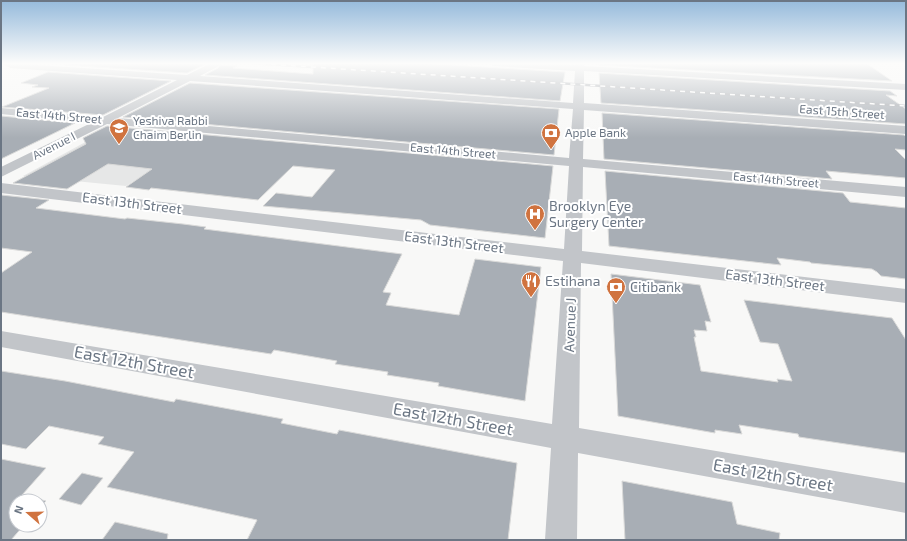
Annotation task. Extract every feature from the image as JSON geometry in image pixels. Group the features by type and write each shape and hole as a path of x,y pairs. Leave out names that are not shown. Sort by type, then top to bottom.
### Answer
{"street":[{"name":"Avenue I","path":"1,173 169,88"},
{"name":"East 15th Street","path":"331,88 906,130"},
{"name":"Avenue J","path":"561,540 579,88"},
{"name":"East 14th Street","path":"1,111 906,192"},
{"name":"East 13th Street","path":"1,188 906,296"},
{"name":"East 12th Street","path":"1,339 906,498"}],"shaded area":[{"name":"Yeshiva Rabbi Chaim Berlin","path":"113,127 166,161 126,186 23,176"}],"building":[{"path":"48,88 157,88 103,115 2,107"},
{"path":"180,88 264,88 559,109 554,155 123,117"},
{"path":"386,88 562,88 560,101"},
{"path":"600,88 845,88 890,91 897,96 886,95 906,109 906,124 601,103"},
{"path":"602,113 904,135 906,137 906,150 895,149 906,160 906,178 826,171 832,179 604,159"},
{"path":"1,116 75,123 1,159"},
{"path":"107,126 553,166 545,238 430,225 421,220 263,206 276,193 312,197 335,170 293,166 258,200 151,188 149,190 126,187 152,169 108,164 67,189 13,183 86,144 83,138"},
{"path":"605,171 843,193 850,202 906,208 906,279 881,276 872,269 777,258 781,265 609,246"},
{"path":"1,195 49,200 36,208 125,219 183,224 206,227 204,229 402,254 383,292 391,293 386,305 459,315 475,259 541,267 525,401 438,386 439,383 387,375 388,372 335,364 337,361 274,350 271,354 1,312 1,273 32,252 1,248"},
{"path":"611,274 700,285 711,322 705,321 707,331 694,330 701,371 778,382 777,379 792,381 778,344 760,342 744,300 892,318 906,340 906,453 799,437 798,434 739,425 742,434 715,430 715,433 618,416"},
{"path":"1,371 65,381 174,402 176,399 283,419 281,423 337,434 339,430 517,463 508,540 247,540 257,520 107,487 134,452 98,444 104,437 49,426 26,449 1,444"},
{"path":"1,459 46,468 24,493 8,493 8,533 17,533 11,540 1,540"},
{"path":"82,473 103,478 81,505 59,499"},
{"path":"622,481 732,502 737,524 780,533 779,540 625,540"},
{"path":"115,522 168,534 167,540 102,540"}],"railway":[{"path":"636,88 906,106"}],"place":[{"name":"Yeshiva Rabbi Chaim Berlin","path":"119,145"},
{"name":"Apple Bank","path":"551,150"},
{"name":"Brooklyn Eye Surgery Center","path":"535,231"},
{"name":"Estihana","path":"531,298"},
{"name":"Citibank","path":"616,304"}]}
